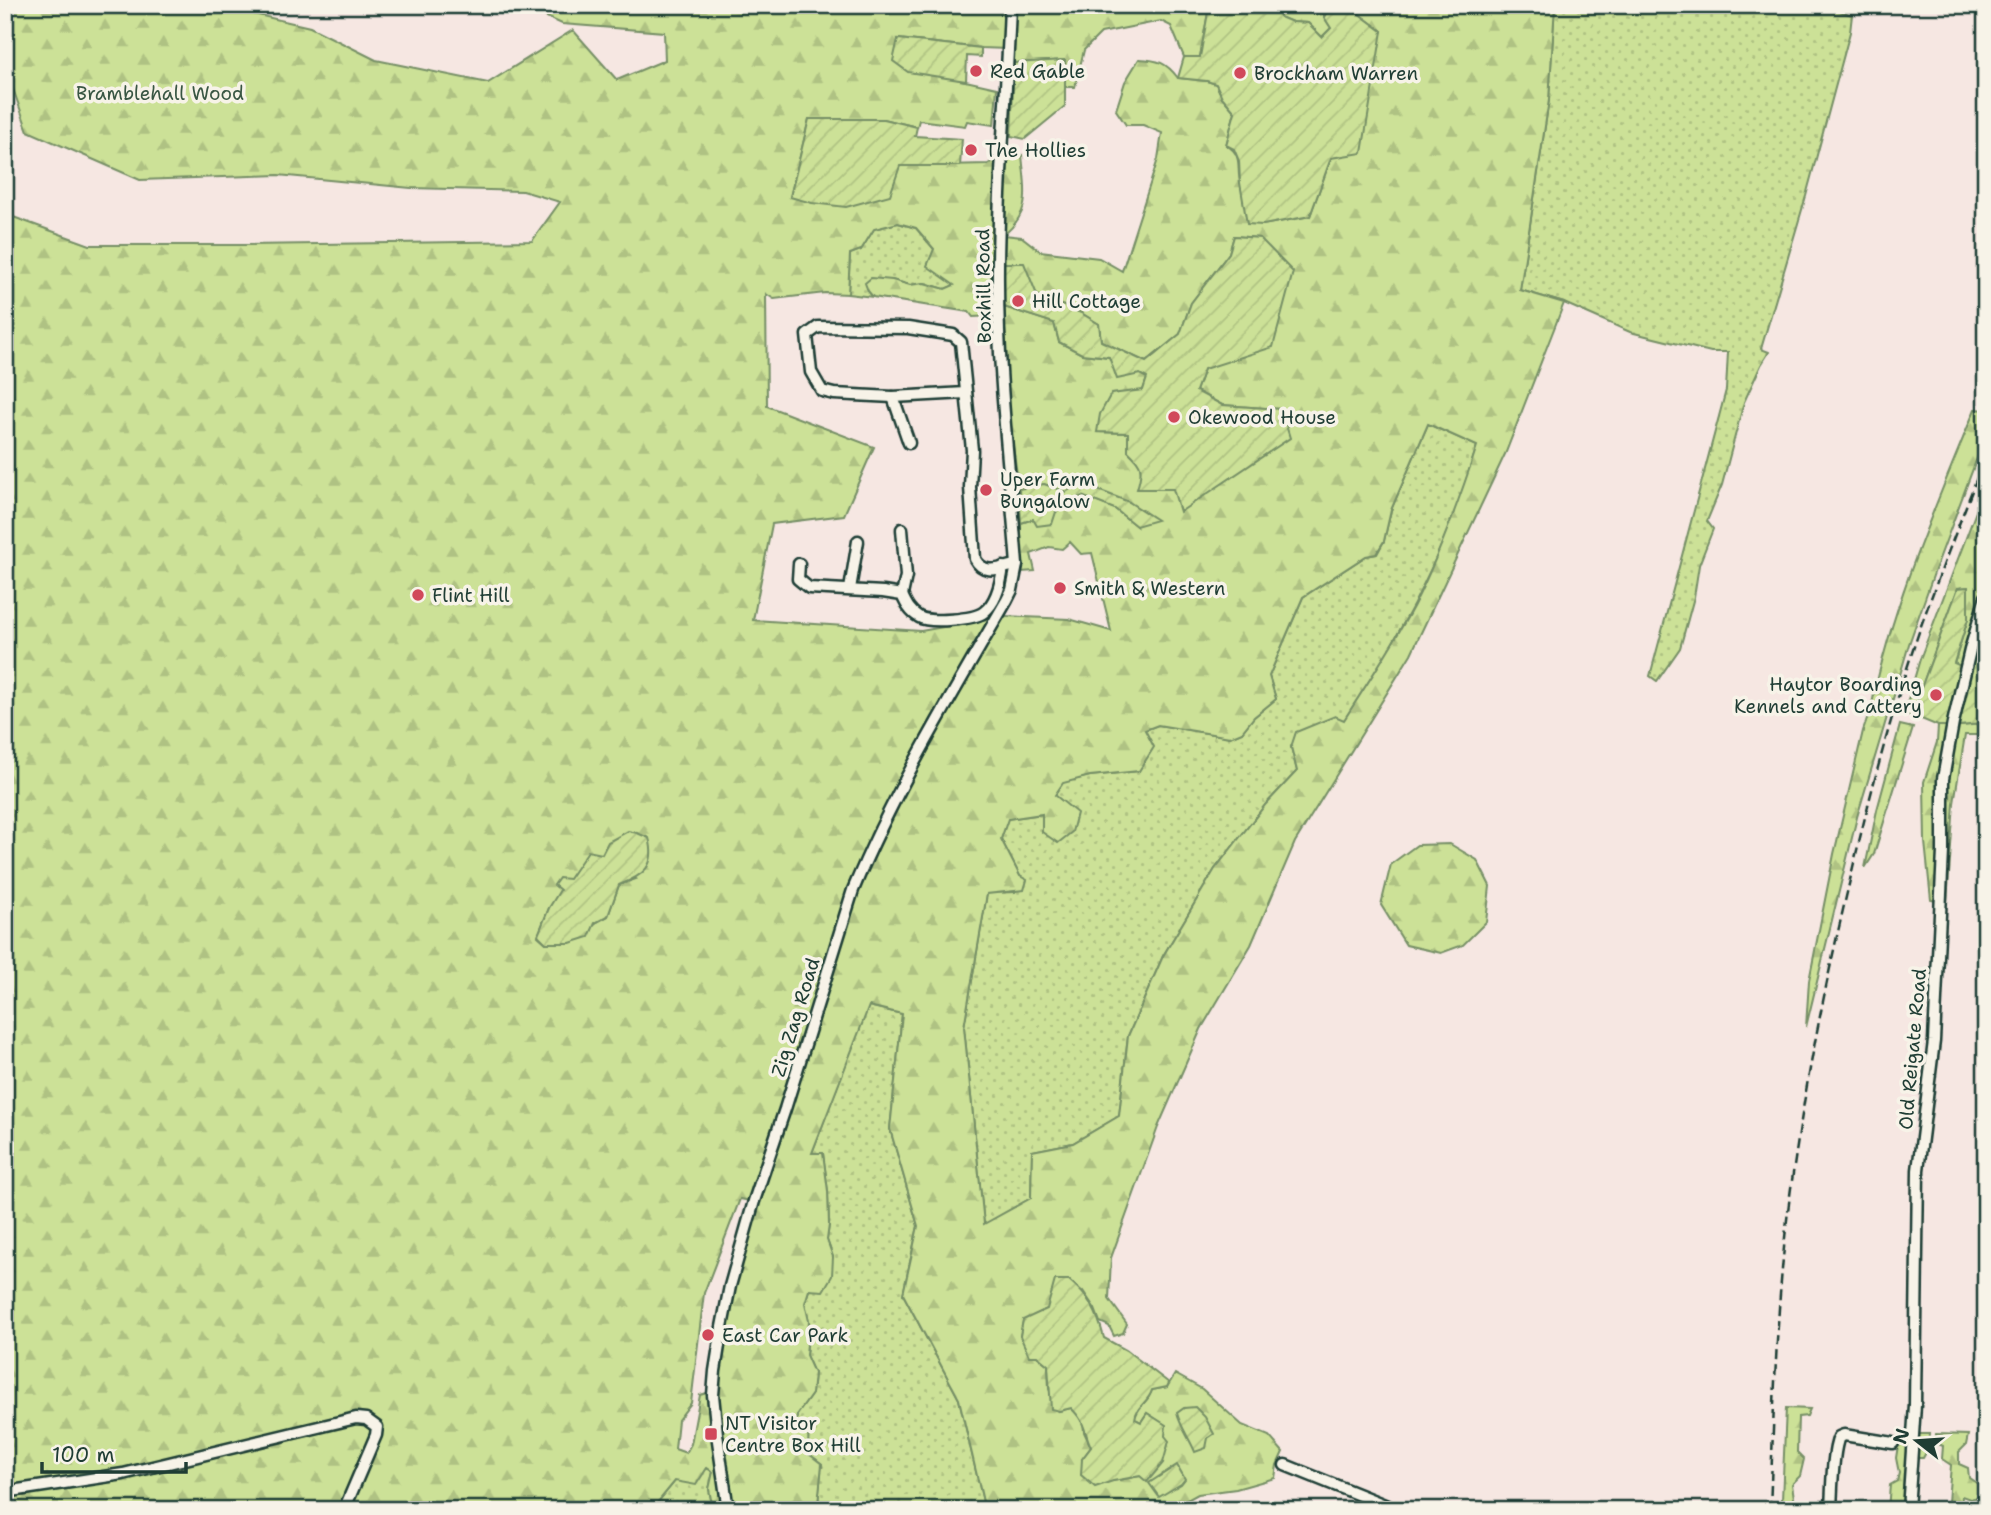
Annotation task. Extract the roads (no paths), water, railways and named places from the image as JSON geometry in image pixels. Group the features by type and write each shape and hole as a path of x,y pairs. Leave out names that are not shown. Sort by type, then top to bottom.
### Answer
{"street":[{"name":"Boxhill Road","path":"1010,5 999,208 998,284 1017,565"},
{"path":"966,393 893,397 822,391 810,372 807,335 818,327 908,328 953,335 961,342 972,450 970,487 975,559 980,567 986,570 1017,565"},
{"path":"893,397 909,443"},
{"path":"902,529 906,576 902,595 915,615 925,620 972,618 984,612 994,600 1001,584 1003,567"},
{"path":"850,589 858,541"},
{"path":"799,564 797,579 808,588 850,589 902,595"},
{"name":"Zig Zag Road","path":"728,1510 713,1395 715,1371 730,1286 754,1201 853,890 865,860 927,739 1007,600 1017,565"},
{"name":"Old Reigate Road","path":"1908,1510 1915,1405 1918,1170 1934,1041 1943,851 1943,779 1969,650 1986,597"},
{"path":"5,1492 123,1474 356,1418 366,1419 377,1427 376,1436 344,1510"},
{"path":"1832,1510 1839,1437 1844,1435 1893,1443"},
{"path":"1285,1465 1397,1510"}],"railway":[{"path":"1770,1510 1784,1248 1800,1127 1823,1003 1840,921 1892,718 1922,623 1986,455"}],"place":[{"name":"Red Gable","path":"976,71"},
{"name":"Brockham Warren","path":"1240,73"},
{"name":"The Hollies","path":"971,150"},
{"name":"Hill Cottage","path":"1018,301"},
{"name":"Okewood House","path":"1174,417"},
{"name":"Uper Farm Bungalow","path":"986,490"},
{"name":"Smith & Western","path":"1060,588"},
{"name":"Flint Hill","path":"418,595"},
{"name":"Haytor Boarding Kennels and Cattery","path":"1936,695"},
{"name":"East Car Park","path":"708,1335"},
{"name":"NT Visitor Centre Box Hill","path":"711,1434"}],"park label":[{"name":"Bramblehall Wood","path":"160,93"}]}
